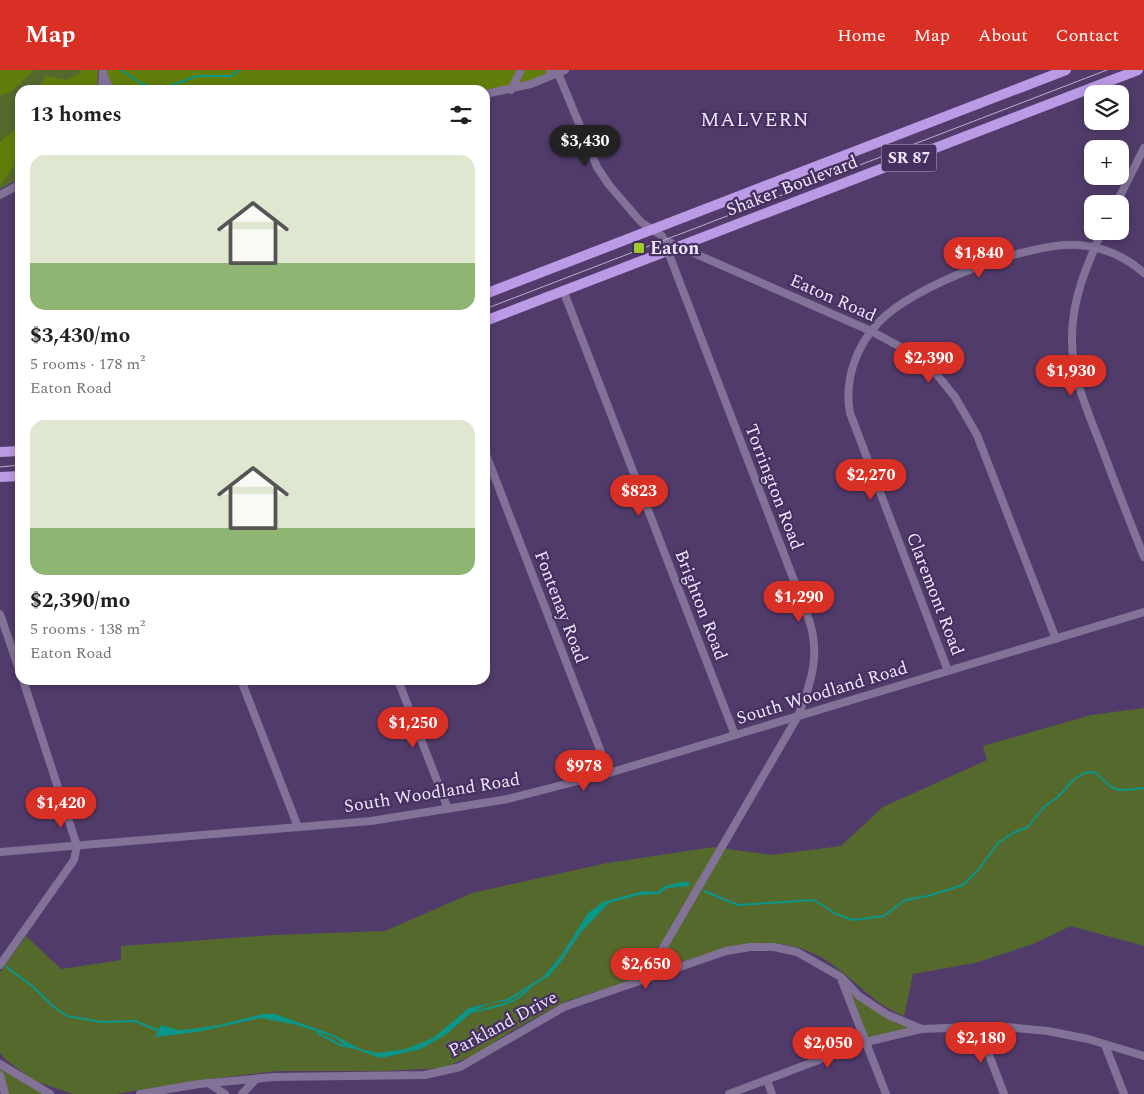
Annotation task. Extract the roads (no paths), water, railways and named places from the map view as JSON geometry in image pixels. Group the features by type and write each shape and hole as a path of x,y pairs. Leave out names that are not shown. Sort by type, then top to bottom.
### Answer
{"main road":[{"name":"Shaker Boulevard","path":"490,292 1066,70"},
{"name":"Shaker Boulevard","path":"490,319 1138,70"},
{"path":"0,452 15,451"},
{"path":"0,477 15,476"}],"street":[{"path":"511,90 521,70"},
{"path":"490,93 511,90 558,71"},
{"name":"Eaton Road","path":"558,71 597,167 609,185 641,222 661,234 664,240 871,331 906,350 923,363 946,386 963,410 983,450 1056,639"},
{"path":"103,73 109,85"},
{"path":"1120,195 1144,148"},
{"path":"0,195 15,187"},
{"name":"Torrington Road","path":"645,979 798,716 813,674 815,643 812,625 664,240"},
{"path":"1098,240 1084,275 1076,307 1072,336 1074,361 1087,410 1144,557"},
{"name":"Claremont Road","path":"948,671 850,413 848,398 851,373 860,349 871,331 886,315 909,299 979,267 1050,247 1077,245 1095,247 1114,254 1144,273"},
{"name":"Brighton Road","path":"563,290 735,735"},
{"name":"Fontenay Road","path":"490,465 609,773"},
{"name":"South Woodland Road","path":"0,852 371,821 508,799 609,773 1144,612"},
{"path":"0,614 15,658"},
{"path":"0,965 74,860 77,846 25,685"},
{"path":"244,685 298,826"},
{"path":"400,685 448,809"},
{"name":"Parkland Drive","path":"140,1094 208,1083 256,1078 425,1075 446,1071 471,1061 564,1007 726,951 750,947 774,947 797,952 840,977 859,996 888,1015 922,1029 978,1026 1048,1030 1144,1056"},
{"path":"840,977 886,1094"},
{"path":"978,1026 1004,1094"},
{"path":"730,1094 866,1042 922,1029"},
{"path":"1105,1045 1124,1094"},
{"path":"0,1064 48,1094"},
{"path":"0,1075 5,1094"},
{"path":"242,1094 256,1078"},
{"path":"767,1080 772,1094"},
{"path":"208,1083 225,1094"}],"waterway":[{"path":"121,70 146,85"},
{"path":"172,85 197,76 231,76 240,70"},
{"path":"704,891 738,905 814,900 836,914 853,920 884,916 905,900 928,896 963,885 979,869 998,843 1015,832 1028,827 1044,807 1058,797 1073,780 1084,773 1095,772 1107,784 1116,789 1144,788"},
{"path":"6,967 31,985 54,1007 67,1016 101,1022 135,1021 159,1031"},
{"path":"471,1012 496,1007 512,1001 531,986"},
{"path":"318,1033 340,1045 355,1048"}],"tram line":[{"path":"490,307 1107,70"},
{"path":"0,467 15,466"}],"place":[{"name":"Eaton","path":"639,248"}],"district":[{"name":"MALVERN","path":"755,120"}]}
